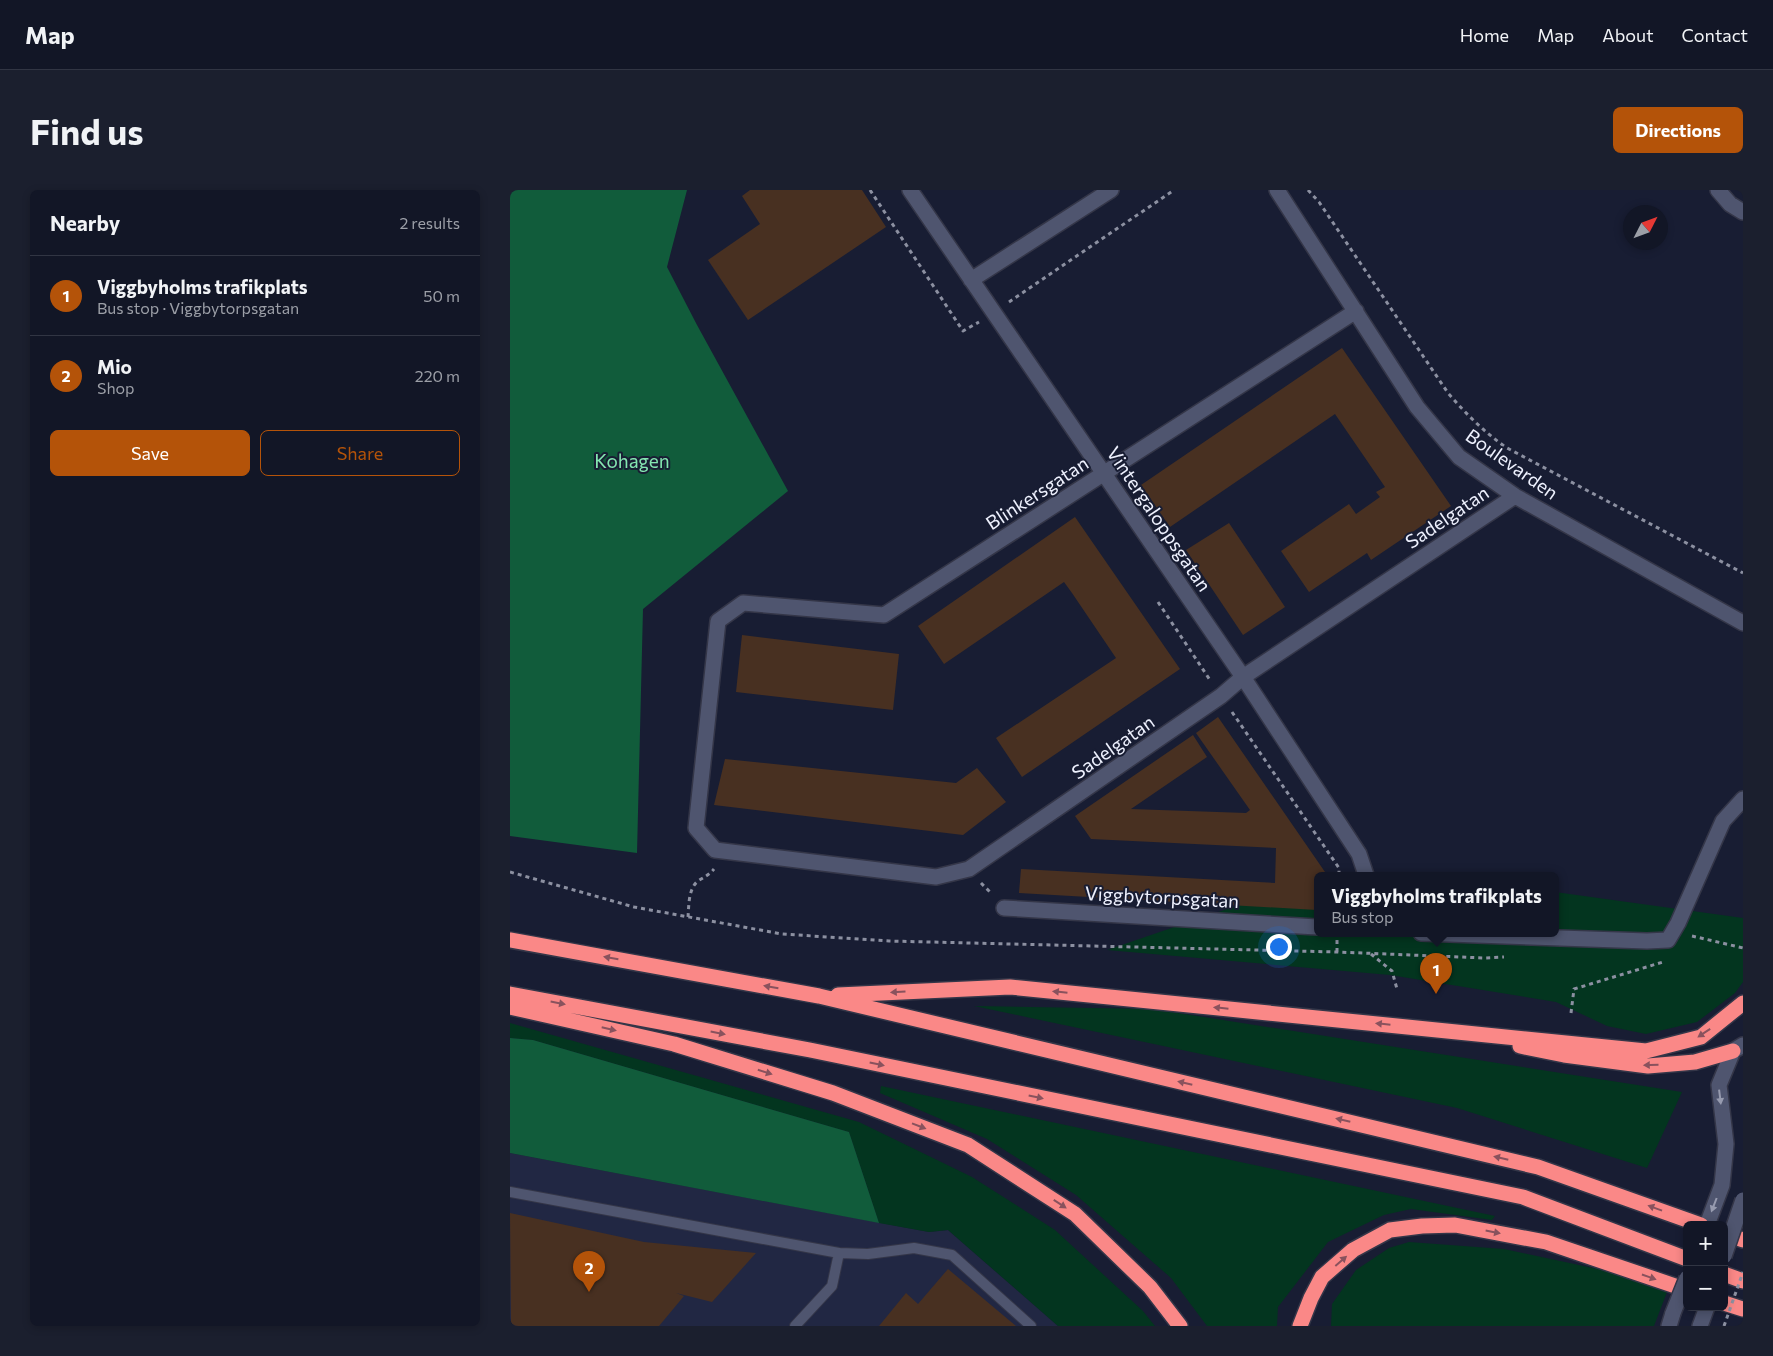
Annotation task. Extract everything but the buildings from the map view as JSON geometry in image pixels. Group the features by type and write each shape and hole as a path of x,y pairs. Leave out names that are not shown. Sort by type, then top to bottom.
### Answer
{"highway":[{"path":"510,940 819,996 1538,1167 1690,1221"},
{"path":"819,996 1010,987 1646,1052 1701,1036 1743,1003"},
{"path":"510,994 810,1050 1524,1197 1683,1257"},
{"path":"510,1007 674,1044 833,1093 968,1145 1075,1214 1150,1287 1180,1326"},
{"path":"1432,1029 1564,1055 1648,1066 1695,1062 1738,1048"},
{"path":"1300,1326 1322,1277 1353,1250 1390,1230 1430,1225 1455,1225 1546,1242 1683,1289"},
{"path":"1728,1234 1743,1240"},
{"path":"1728,1275 1743,1281"},
{"path":"1305,1326 1311,1298"},
{"path":"1728,1304 1743,1309"}],"street":[{"name":"Vintergaloppsgatan","path":"910,190 1243,677 1359,854 1365,872"},
{"path":"971,280 1111,190"},
{"name":"Boulevarden","path":"1277,190 1417,407 1459,457 1515,496 1743,623"},
{"path":"1718,190 1730,204 1743,212"},
{"name":"Blinkersgatan","path":"721,850 715,850 696,828 718,620 743,603 884,615 1356,312"},
{"name":"Sadelgatan","path":"721,850 936,876 968,869 1221,696 1243,677 1515,496"},
{"path":"1534,937 1668,940 1678,923 1723,821 1743,799"},
{"name":"Viggbytorpsgatan","path":"1004,908 1314,927"},
{"path":"1708,1221 1722,1185 1726,1144 1719,1085 1738,1048"},
{"path":"1728,1244 1743,1200"},
{"path":"1671,1319 1683,1288"},
{"path":"1701,1324 1706,1311"}],"lane":[{"path":"510,1192 839,1253 868,1254 914,1248 952,1255 1031,1326"},
{"path":"795,1326 832,1286 839,1253"}],"path":[{"path":"1308,190 1320,202 1448,393 1469,418 1488,435 1506,448 1743,574"},
{"path":"1158,602 1339,868 1339,872"},
{"path":"688,917 693,886 714,870 721,850"},
{"path":"968,869 1004,908"},
{"path":"510,872 634,907 782,934 889,941 1370,954 1392,971 1397,989"},
{"path":"1337,937 1337,952"},
{"path":"1571,1013 1574,990 1663,962"},
{"path":"1724,1326 1743,1272"}],"shaded area":[{"path":"510,1153 929,1232 948,1230 1058,1326 510,1326"}],"green space":[{"name":"Kohagen","path":"510,190 687,190 667,267 788,491 643,609 637,853 510,836"},
{"path":"1314,892 1314,937 1559,937 1559,893 1743,918 1743,982 1735,993 1697,1022 1646,1034 1607,1026 1556,1002 1390,975 1107,950 1236,906"},
{"path":"974,1006 1153,1009 1682,1092 1647,1168 1457,1108"},
{"path":"510,1023 859,1122 972,1177 1055,1230 1143,1311 1155,1326 1058,1326 948,1230 929,1232 879,1223 849,1132 533,1040 510,1038"},
{"path":"510,1038 533,1040 849,1132 879,1223 510,1153"},
{"path":"881,1086 1495,1216 1492,1220 1411,1209 1384,1215 1328,1242 1278,1307 1277,1326 1207,1326 1171,1278 1076,1195 987,1139 880,1093"},
{"path":"1409,1242 1504,1249 1635,1277 1667,1292 1654,1326 1331,1326 1332,1304 1356,1270 1389,1248"}],"place":[{"name":"Viggbyholms trafikplats","path":"1436,994"},
{"name":"Mio","path":"589,1292"}]}
